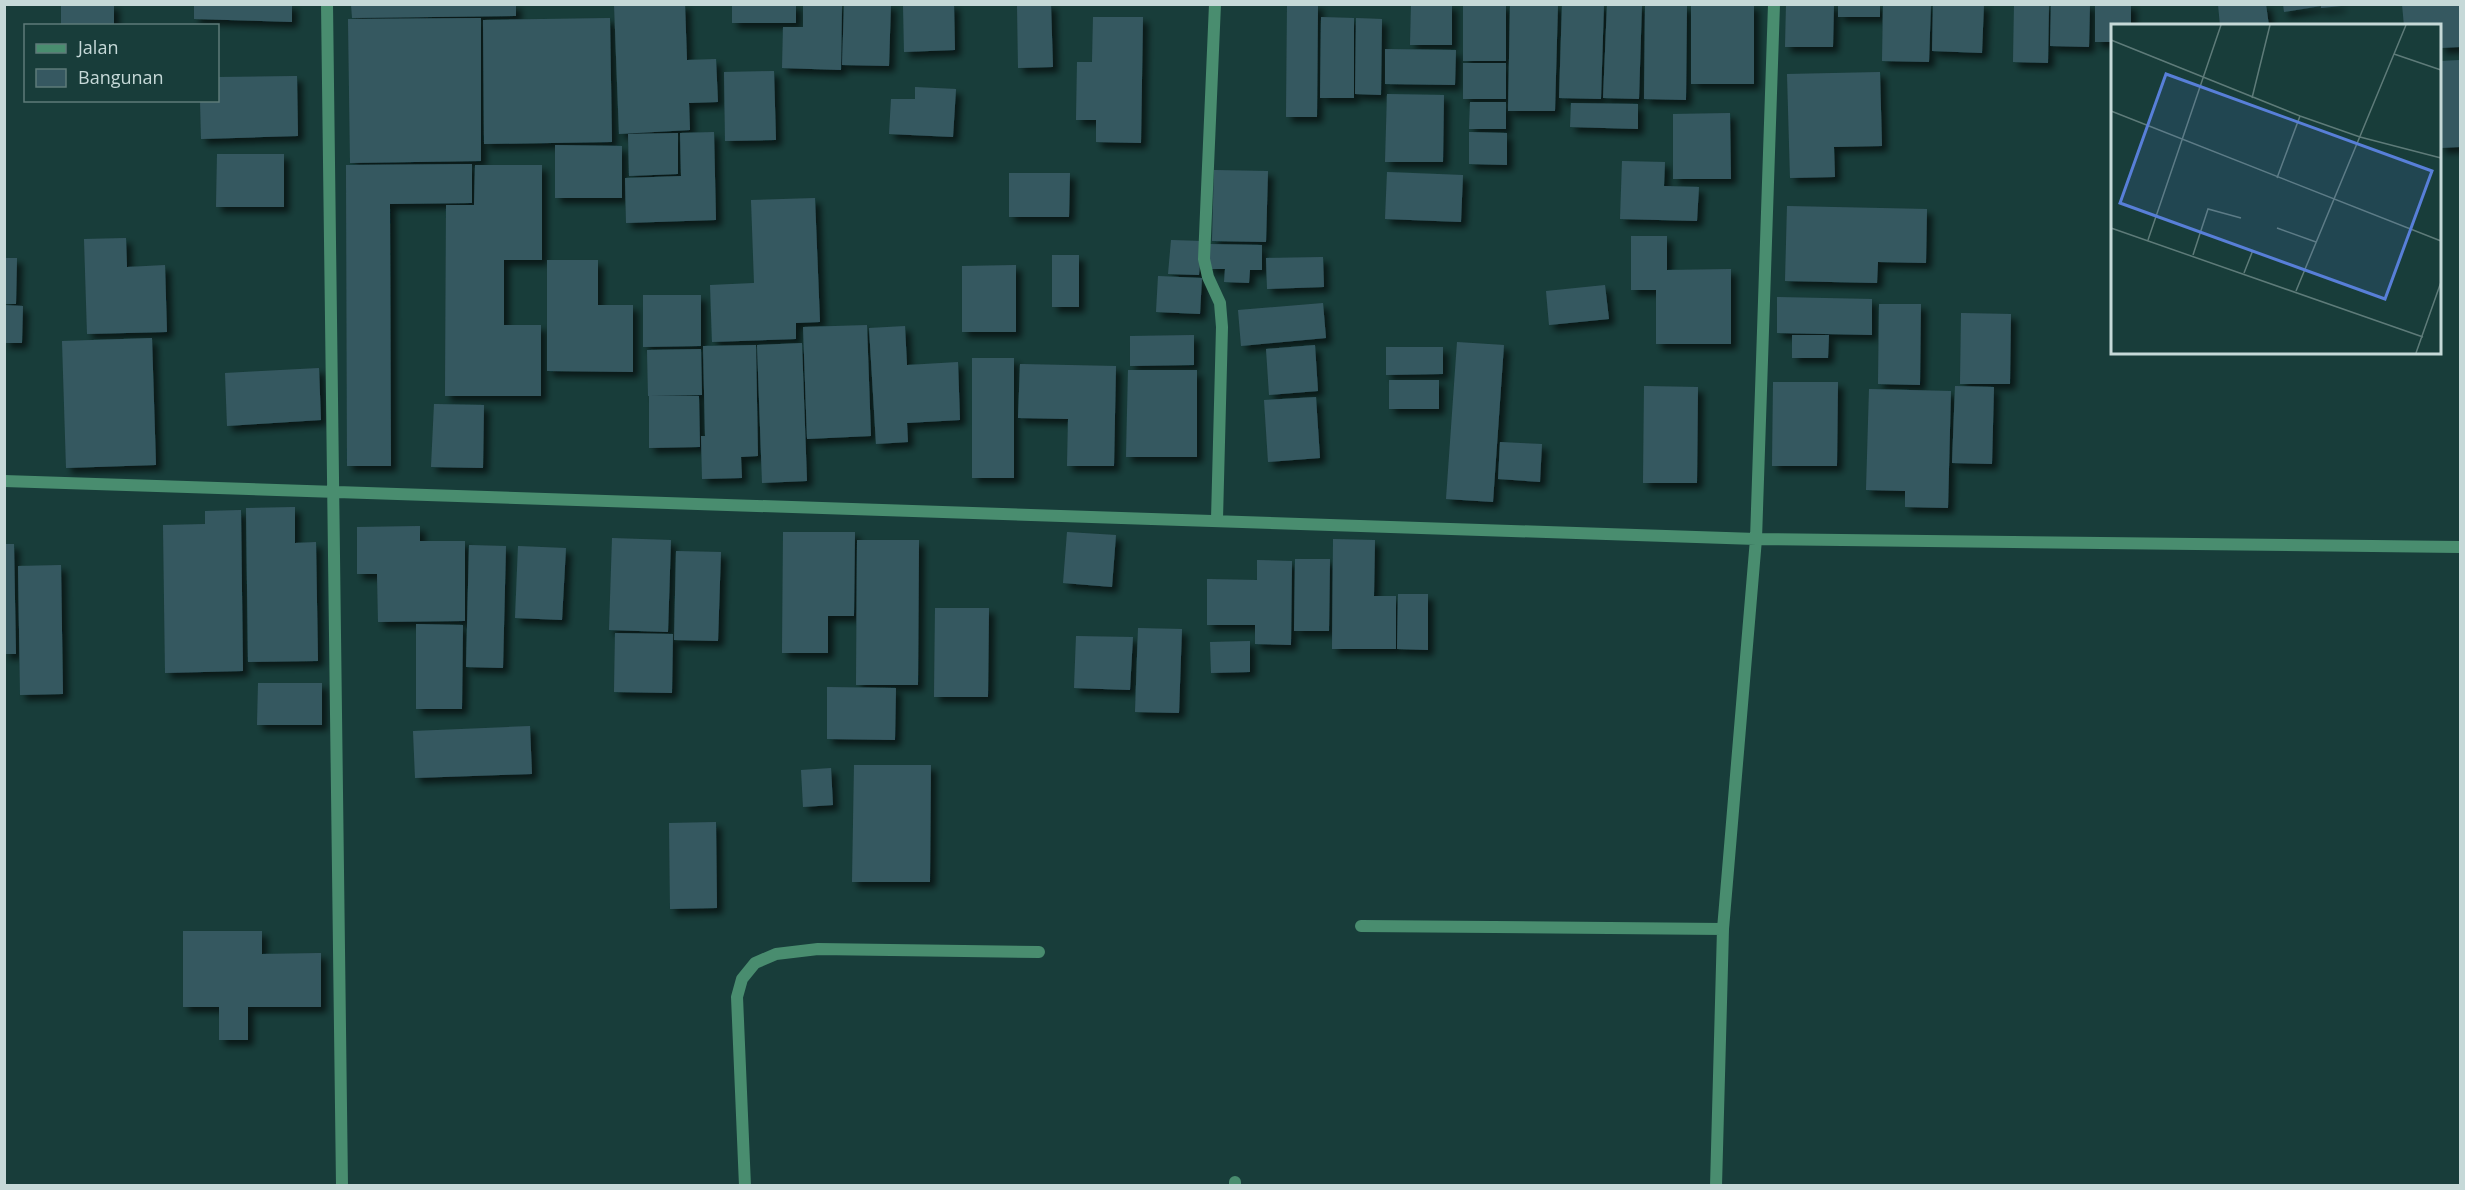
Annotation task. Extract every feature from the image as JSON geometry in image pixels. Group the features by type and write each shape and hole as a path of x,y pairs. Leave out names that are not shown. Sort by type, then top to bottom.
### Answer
{"street":[{"path":"327,4 342,1185"},
{"path":"1215,4 1204,259 1208,278 1220,303 1221,315 1217,519"},
{"path":"1716,1185 1723,929 1756,539 1774,4"},
{"path":"4,481 1217,519 1756,539 2460,547"},
{"path":"1361,926 1723,929"},
{"path":"745,1185 737,997 742,979 755,963 776,954 818,950 1039,952"}],"building":[{"path":"61,4 114,4 114,24 61,24"},
{"path":"194,4 292,4 292,22 194,19"},
{"path":"351,4 516,4 516,16 352,18"},
{"path":"614,4 685,4 687,60 716,59 718,102 689,103 690,130 619,134"},
{"path":"732,4 796,4 796,23 732,23"},
{"path":"803,4 842,4 841,70 782,68 783,27 803,27"},
{"path":"844,4 891,4 889,66 842,65"},
{"path":"903,4 954,4 955,50 904,52"},
{"path":"1017,4 1051,4 1053,67 1018,68"},
{"path":"1287,4 1318,4 1317,117 1286,117"},
{"path":"1411,4 1452,4 1452,45 1410,45"},
{"path":"1463,4 1506,4 1506,61 1463,61"},
{"path":"1510,4 1558,4 1555,111 1508,111"},
{"path":"1562,4 1604,4 1601,99 1559,98"},
{"path":"1607,4 1642,4 1639,99 1603,98"},
{"path":"1691,4 1754,4 1754,84 1691,84"},
{"path":"1786,4 1834,4 1833,47 1785,47"},
{"path":"1838,4 1880,4 1880,17 1838,17"},
{"path":"1883,4 1931,4 1929,62 1882,61"},
{"path":"1933,4 1984,4 1982,53 1932,51"},
{"path":"2014,4 2049,4 2048,63 2013,62"},
{"path":"2051,4 2090,4 2089,47 2050,46"},
{"path":"2095,4 2131,4 2131,24 2111,24 2111,42 2095,42"},
{"path":"2218,4 2266,4 2269,24 2220,24"},
{"path":"2283,4 2340,4 2341,6 2321,8 2321,6 2284,12"},
{"path":"2402,4 2460,4 2460,47 2441,48 2441,24 2404,24"},
{"path":"1645,5 1687,5 1686,100 1644,99"},
{"path":"1093,17 1143,17 1141,143 1096,142 1096,120 1076,120 1077,62 1092,62"},
{"path":"1321,17 1354,18 1354,98 1320,98"},
{"path":"481,18 481,161 350,163 348,19"},
{"path":"610,18 612,142 484,144 483,20"},
{"path":"1356,18 1382,19 1381,95 1355,94"},
{"path":"1385,49 1456,50 1455,85 1385,84"},
{"path":"2460,60 2460,147 2441,148 2441,61"},
{"path":"1463,63 1506,63 1506,99 1463,99"},
{"path":"774,71 776,140 725,141 724,72"},
{"path":"1880,72 1882,146 1834,147 1835,177 1790,178 1787,74"},
{"path":"297,76 298,136 201,139 200,102 219,102 219,77"},
{"path":"915,87 956,89 953,137 889,134 891,99 915,99"},
{"path":"1387,94 1444,95 1443,162 1385,162"},
{"path":"1470,102 1506,102 1506,129 1469,129"},
{"path":"1571,103 1638,104 1638,129 1570,127"},
{"path":"1730,113 1731,179 1673,179 1673,114"},
{"path":"714,132 716,220 626,223 625,178 681,176 680,133"},
{"path":"1469,132 1507,133 1507,165 1469,164"},
{"path":"678,133 678,174 629,176 628,134"},
{"path":"555,145 622,146 622,198 555,198"},
{"path":"217,154 284,154 284,207 216,207"},
{"path":"1622,161 1665,162 1664,186 1699,187 1697,221 1620,219"},
{"path":"472,164 472,203 390,204 391,466 347,466 346,165"},
{"path":"475,165 542,165 542,260 504,260 504,325 541,325 541,396 445,396 446,205 474,205"},
{"path":"1214,170 1268,171 1266,242 1212,241"},
{"path":"1387,172 1463,175 1461,222 1385,219"},
{"path":"1009,173 1070,173 1069,217 1009,217"},
{"path":"815,198 820,322 796,323 796,339 712,342 710,285 754,283 751,200"},
{"path":"1787,206 1927,209 1926,263 1878,262 1877,283 1785,281"},
{"path":"1631,236 1667,236 1667,270 1731,269 1731,344 1656,344 1656,290 1631,290"},
{"path":"126,238 127,267 165,265 167,332 87,334 84,239"},
{"path":"1171,240 1202,241 1199,275 1168,274"},
{"path":"1209,244 1262,245 1262,270 1250,270 1249,283 1224,282 1225,269 1208,269"},
{"path":"1052,255 1079,255 1079,307 1052,307"},
{"path":"1323,257 1324,287 1267,289 1266,258"},
{"path":"4,258 17,258 16,304 4,304"},
{"path":"547,260 598,260 598,305 633,305 633,372 547,371"},
{"path":"1016,265 1016,332 962,332 962,266"},
{"path":"1158,276 1202,278 1200,314 1156,312"},
{"path":"1605,285 1609,319 1549,325 1546,291"},
{"path":"643,295 701,295 701,346 643,347"},
{"path":"1777,297 1872,299 1872,335 1777,333"},
{"path":"1323,303 1326,338 1241,346 1238,310"},
{"path":"1879,304 1921,304 1920,385 1878,384"},
{"path":"4,305 23,306 22,343 4,343"},
{"path":"1961,313 2011,314 2010,384 1960,384"},
{"path":"867,325 871,436 807,439 803,327"},
{"path":"905,326 907,365 958,362 960,420 907,423 908,442 876,444 869,328"},
{"path":"1194,335 1194,365 1130,366 1130,336"},
{"path":"1792,335 1829,335 1828,358 1792,358"},
{"path":"152,338 156,465 66,468 62,341"},
{"path":"1457,342 1504,345 1493,502 1446,499"},
{"path":"802,343 807,481 762,483 757,345"},
{"path":"756,345 758,456 741,457 742,478 702,479 701,436 705,436 703,346"},
{"path":"1315,345 1318,391 1269,395 1266,349"},
{"path":"1386,347 1443,347 1443,374 1386,375"},
{"path":"701,349 702,395 648,396 647,350"},
{"path":"972,358 1014,358 1014,478 972,478"},
{"path":"1020,364 1116,366 1114,466 1067,466 1068,419 1018,418"},
{"path":"319,368 321,420 227,426 225,373"},
{"path":"1128,370 1197,370 1197,457 1126,457"},
{"path":"1389,380 1439,380 1439,409 1389,409"},
{"path":"1773,382 1838,382 1837,466 1772,466"},
{"path":"1644,386 1698,387 1697,483 1643,483"},
{"path":"1955,386 1994,387 1992,464 1952,463"},
{"path":"1869,389 1951,391 1948,508 1905,507 1905,491 1866,490"},
{"path":"649,396 699,396 700,447 649,448"},
{"path":"1316,397 1320,458 1268,462 1264,400"},
{"path":"434,404 484,405 483,468 431,467"},
{"path":"1500,442 1542,444 1540,482 1498,479"},
{"path":"295,507 295,543 316,542 318,661 248,662 246,508"},
{"path":"241,510 243,671 165,673 163,525 205,524 205,511"},
{"path":"420,526 420,541 465,541 465,621 378,622 377,574 357,574 357,527"},
{"path":"783,532 855,532 854,616 828,616 828,653 782,653"},
{"path":"1067,532 1116,535 1112,587 1063,583"},
{"path":"612,538 671,540 668,632 609,630"},
{"path":"1333,539 1375,540 1374,596 1396,596 1396,649 1332,649"},
{"path":"857,540 919,540 918,685 856,685"},
{"path":"4,544 14,544 16,654 4,654"},
{"path":"469,545 506,546 503,668 466,667"},
{"path":"518,546 566,548 562,620 515,618"},
{"path":"676,551 721,552 718,641 674,640"},
{"path":"1295,559 1330,559 1329,631 1294,631"},
{"path":"1257,560 1292,561 1291,645 1255,644 1255,625 1207,625 1207,579 1257,580"},
{"path":"61,565 63,694 20,695 18,566"},
{"path":"1398,594 1428,594 1428,650 1397,649"},
{"path":"935,608 989,608 988,697 934,697"},
{"path":"416,624 463,625 462,709 416,709"},
{"path":"1138,628 1182,629 1179,713 1135,712"},
{"path":"615,633 673,634 672,693 614,692"},
{"path":"1076,636 1133,637 1130,690 1074,688"},
{"path":"1250,641 1250,672 1211,673 1210,642"},
{"path":"258,683 322,683 322,725 257,725"},
{"path":"827,687 896,688 895,740 827,739"},
{"path":"530,726 532,774 415,778 413,731"},
{"path":"854,765 931,765 930,882 852,882"},
{"path":"831,768 833,805 803,807 801,770"},
{"path":"716,822 717,908 670,909 669,823"},
{"path":"183,931 262,931 262,954 321,953 321,1007 248,1007 248,1040 219,1040 219,1007 183,1007"}]}
